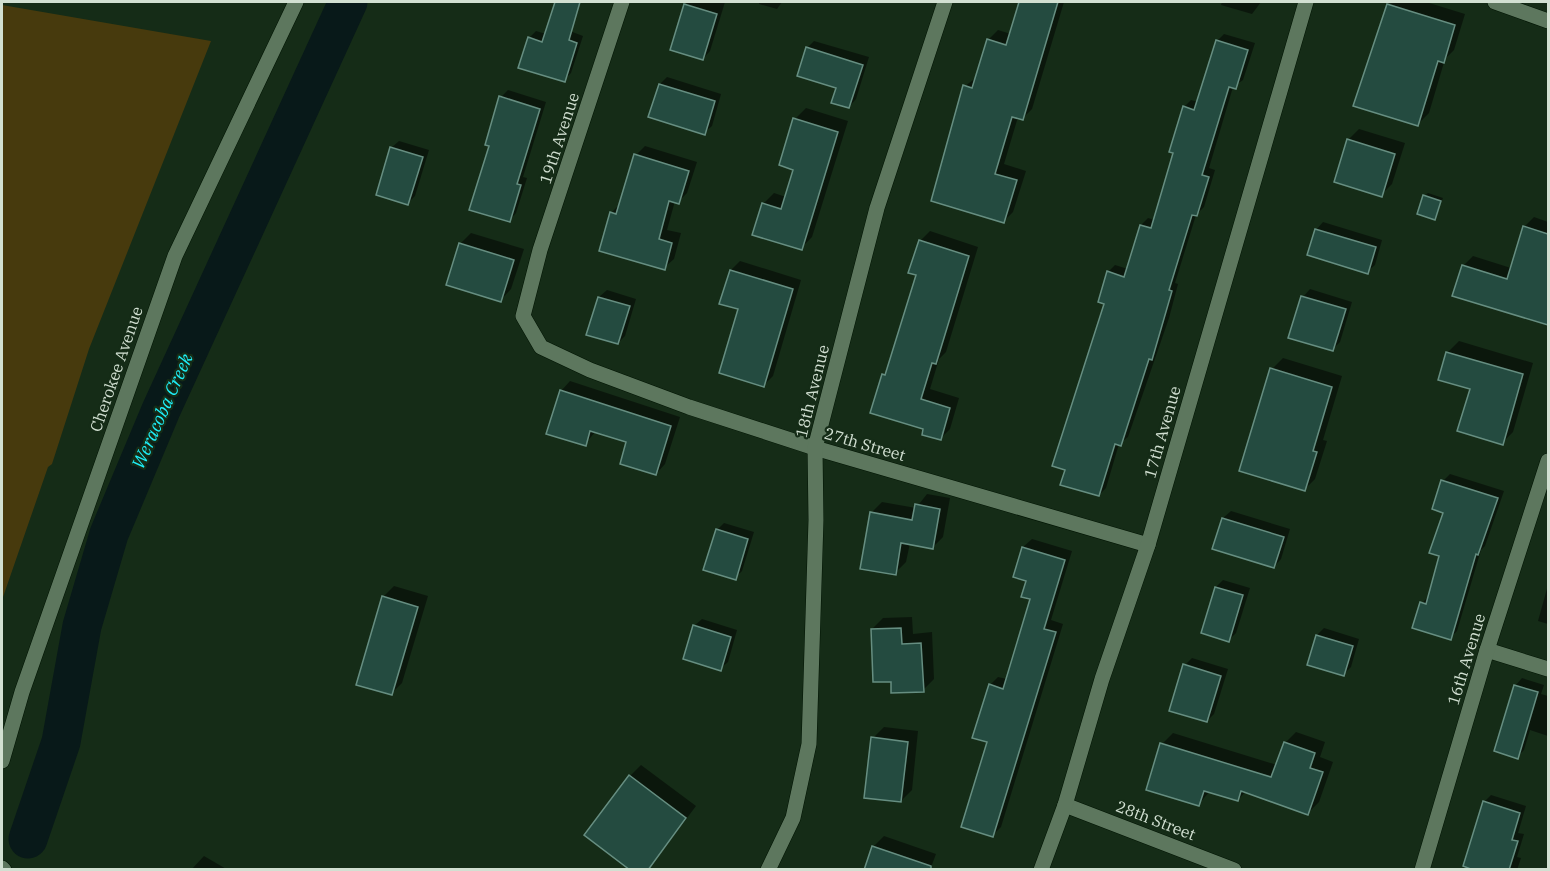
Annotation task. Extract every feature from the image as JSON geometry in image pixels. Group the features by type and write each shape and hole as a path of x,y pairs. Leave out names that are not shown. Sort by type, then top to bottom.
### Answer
{"street":[{"name":"Cherokee Avenue","path":"2,761 22,692 175,256 296,2"},
{"name":"19th Avenue","path":"531,285 540,250 622,2"},
{"name":"18th Avenue","path":"768,870 793,818 809,744 816,520 815,448 877,208 945,2"},
{"name":"17th Avenue","path":"1041,870 1065,805 1102,679 1148,545 1306,2"},
{"path":"1495,2 1548,21"},
{"name":"27th Street","path":"531,285 524,316 540,347 590,370 689,407 815,448 1148,545"},
{"name":"16th Avenue","path":"1422,870 1486,651 1548,461"},
{"path":"1486,651 1548,669"},
{"name":"28th Street","path":"1065,805 1234,870"}],"shaded area":[{"path":"2,5 211,41 89,349 52,464 48,467 2,600"}],"building":[{"path":"555,2 580,2 569,40 577,43 565,82 518,68 528,37 542,42"},
{"path":"1019,2 1058,2 1023,120 1012,117 995,174 1017,180 1004,223 931,201 963,85 972,88 987,39 1006,45"},
{"path":"684,4 717,14 703,60 670,50"},
{"path":"1387,4 1455,25 1444,63 1438,61 1418,126 1353,106"},
{"path":"1216,40 1248,50 1236,89 1229,87 1202,175 1209,177 1197,216 1192,215 1169,290 1172,291 1152,360 1149,359 1121,446 1115,444 1099,496 1060,485 1065,470 1052,466 1104,304 1098,302 1107,271 1124,277 1140,225 1151,228 1173,153 1169,152 1183,106 1194,110"},
{"path":"806,47 863,65 849,108 831,103 836,88 797,76"},
{"path":"659,84 715,101 705,135 648,117"},
{"path":"499,96 540,109 517,184 521,185 510,222 469,210 489,146 485,145"},
{"path":"793,118 838,132 802,250 752,235 762,203 781,209 793,170 779,165"},
{"path":"1347,139 1395,154 1382,197 1334,182"},
{"path":"390,147 423,157 408,205 376,195"},
{"path":"634,154 689,171 679,204 669,201 659,239 672,243 665,270 599,251 610,212 616,214"},
{"path":"1423,195 1441,201 1435,220 1417,214"},
{"path":"1523,226 1548,234 1548,325 1452,296 1462,265 1507,279"},
{"path":"1315,229 1376,247 1368,274 1307,255"},
{"path":"919,240 969,256 936,364 932,363 921,399 950,408 941,440 922,435 923,429 870,413 882,374 885,375 916,275 908,273"},
{"path":"459,243 514,260 501,302 446,285"},
{"path":"730,270 793,289 764,387 719,373 738,309 719,304"},
{"path":"1301,296 1346,309 1333,351 1288,338"},
{"path":"598,297 630,306 618,344 586,335"},
{"path":"1446,352 1523,374 1503,445 1457,431 1470,389 1438,380"},
{"path":"1270,368 1332,387 1313,451 1317,452 1305,491 1239,471"},
{"path":"560,390 671,426 656,475 620,464 626,442 590,431 586,446 546,434"},
{"path":"1441,480 1498,498 1478,555 1476,554 1451,640 1412,628 1420,602 1426,604 1439,556 1429,553 1443,513 1432,509"},
{"path":"915,504 940,509 933,549 901,543 896,575 860,569 870,512 912,520"},
{"path":"1222,518 1284,537 1274,568 1212,549"},
{"path":"716,529 748,539 736,580 703,570"},
{"path":"1022,547 1065,560 1044,629 1056,632 993,837 961,827 987,742 972,738 989,684 1003,689 1030,599 1021,597 1026,581 1013,577"},
{"path":"1215,587 1243,595 1229,642 1201,633"},
{"path":"382,596 418,607 392,695 356,685"},
{"path":"693,625 731,637 721,671 683,659"},
{"path":"901,628 902,644 921,643 924,692 891,693 891,682 873,682 871,629"},
{"path":"1316,635 1353,646 1344,676 1307,665"},
{"path":"1183,664 1221,676 1207,722 1169,711"},
{"path":"1514,685 1538,692 1518,759 1494,751"},
{"path":"871,737 908,742 901,802 864,798"},
{"path":"1284,742 1315,753 1310,768 1323,772 1308,815 1241,791 1238,801 1204,791 1199,806 1146,790 1160,743 1271,777"},
{"path":"629,775 686,818 648,870 630,870 584,835"},
{"path":"1483,801 1520,813 1512,840 1518,841 1509,870 1473,870 1463,866"},
{"path":"872,846 931,866 931,870 864,870"}],"waterway":[{"name":"Weracoba Creek","path":"28,839 61,742 82,626 109,534 161,410 348,2"}]}
